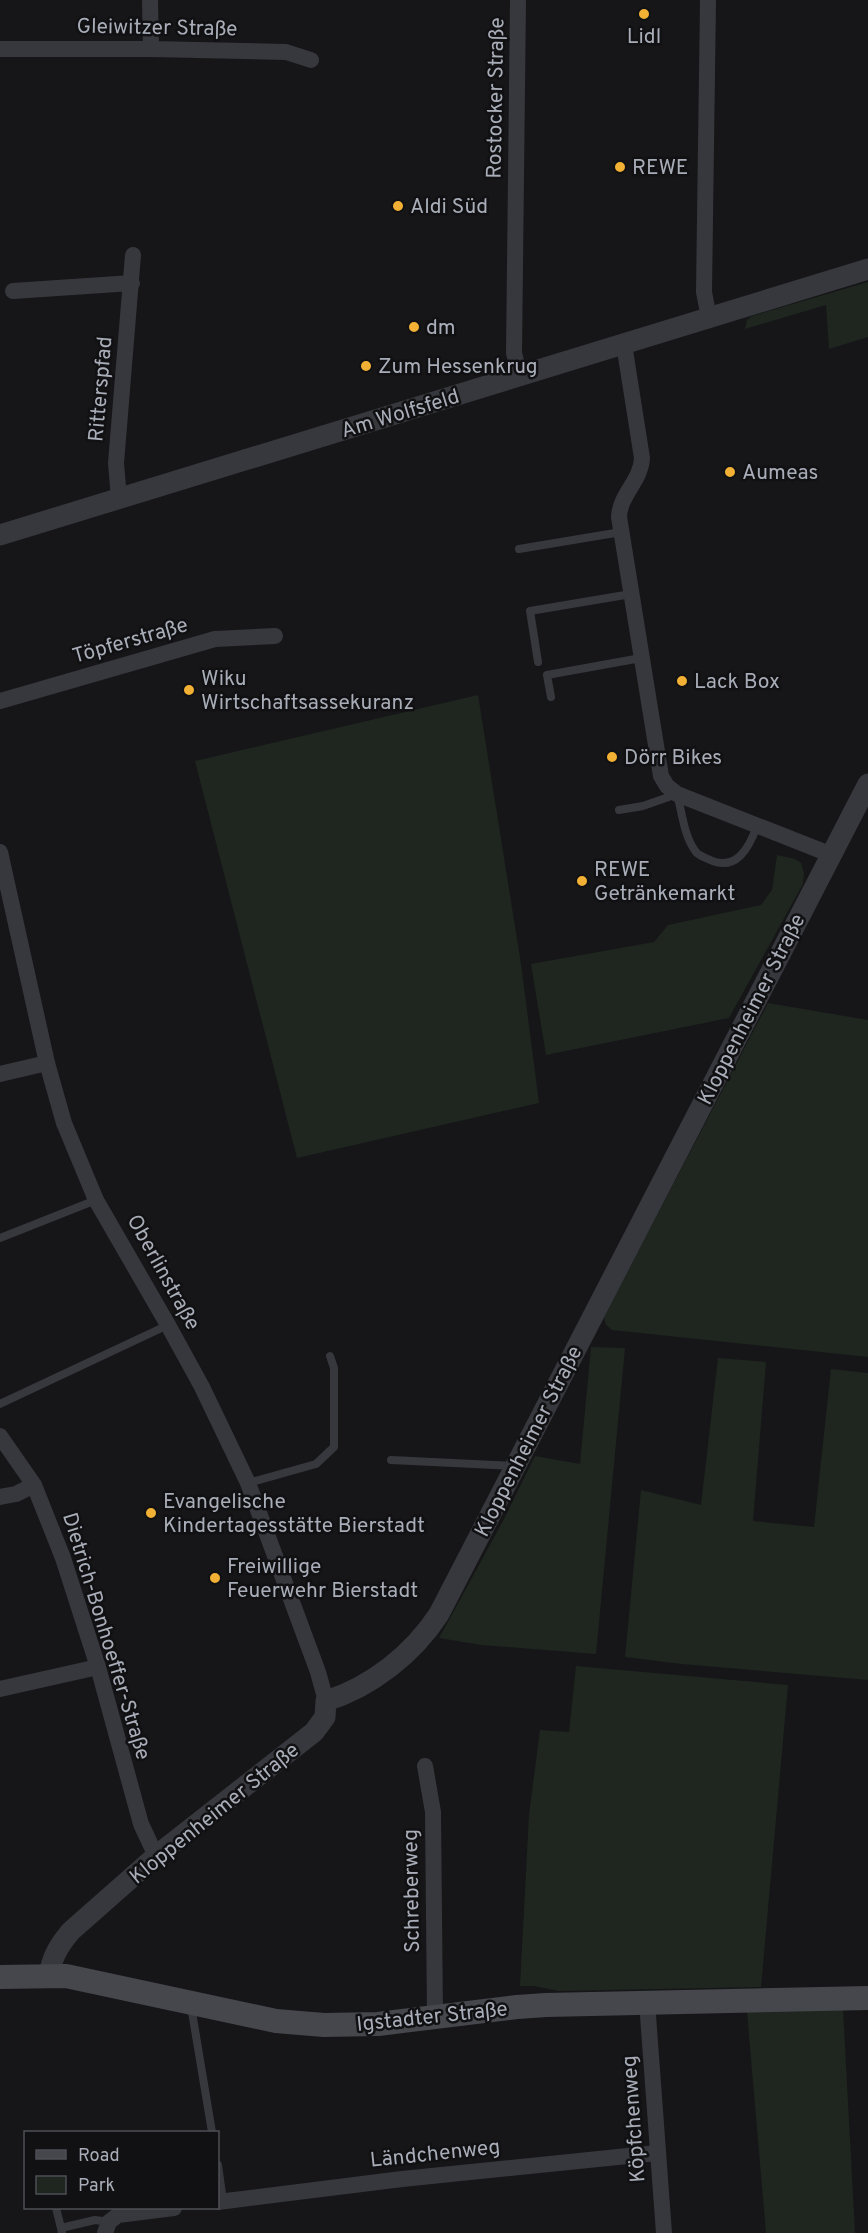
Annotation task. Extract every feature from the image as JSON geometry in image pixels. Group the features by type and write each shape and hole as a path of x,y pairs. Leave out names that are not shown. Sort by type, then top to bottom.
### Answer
{"main road":[{"name":"Igstadter Straße","path":"0,1977 49,1975 81,1979 276,2021 300,2024 378,2024 517,2007 868,1998"}],"street":[{"path":"150,0 151,49"},
{"name":"Rostocker Straße","path":"518,0 514,353 520,376"},
{"path":"708,0 704,292 709,318"},
{"name":"Gleiwitzer Straße","path":"0,49 286,52 311,60"},
{"name":"Ritterspfad","path":"119,499 116,463 133,255"},
{"name":"Am Wolfsfeld","path":"0,535 868,269"},
{"path":"13,291 132,283"},
{"path":"624,344 642,458 639,475 620,507 621,532 661,776 667,786 677,794 832,855"},
{"name":"Töpferstraße","path":"0,701 215,639 275,636"},
{"name":"Kloppenheimer Straße","path":"49,1975 51,1962 60,1943 156,1856 314,1732 325,1717 326,1701 360,1687 395,1663 426,1634 439,1614 868,784"},
{"name":"Oberlinstraße","path":"0,852 47,1063 64,1123 96,1200 202,1387 248,1483 318,1672 326,1701"},
{"path":"0,1074 47,1063"},
{"name":"Dietrich-Bonhoeffer-Straße","path":"0,1436 34,1485 63,1558 98,1667 141,1824 156,1856"},
{"path":"0,1497 16,1494 34,1485"},
{"path":"0,1689 98,1667"},
{"name":"Schreberweg","path":"425,1766 433,1812 435,2016"},
{"name":"Köpfchenweg","path":"647,2002 664,2233"},
{"name":"Ländchenweg","path":"220,2201 657,2152"},
{"path":"107,2227 118,2215 166,2209"}],"lane":[{"path":"519,549 621,532"},
{"path":"538,662 530,611 631,594"},
{"path":"551,697 547,675 641,658"},
{"path":"619,810 643,806 677,794 687,834 697,854 715,863 736,860 749,847 758,826"},
{"path":"0,1238 96,1200"},
{"path":"0,1404 168,1324"},
{"path":"248,1483 316,1464 334,1448 334,1368 330,1356"},
{"path":"391,1460 514,1467"},
{"path":"190,2002 212,2131"},
{"path":"219,2183 220,2201"},
{"path":"56,2209 62,2231 95,2220 107,2227"}],"green space":[{"path":"868,282 868,337 829,349 826,305 745,329 747,320 752,316"},
{"path":"478,695 521,964 539,1103 297,1158 195,761"},
{"path":"777,855 795,859 801,863 804,873 803,884 729,1018 546,1055 531,964 654,942 668,925 761,905 772,890"},
{"path":"768,1003 868,1020 868,1357 612,1330 606,1325 604,1317"},
{"path":"591,1347 625,1348 596,1654 481,1645 439,1638 503,1521 535,1456 580,1464"},
{"path":"718,1358 766,1362 753,1521 814,1527 831,1369 868,1373 868,1680 625,1657 641,1490 701,1505"},
{"path":"576,1666 788,1685 761,1987 559,1991 520,1986 529,1815 540,1730 569,1732"},
{"path":"843,2009 855,2233 766,2233 747,2012"}],"place":[{"name":"Lidl","path":"644,14"},
{"name":"REWE","path":"620,167"},
{"name":"Aldi Süd","path":"398,206"},
{"name":"dm","path":"414,327"},
{"name":"Zum Hessenkrug","path":"366,366"},
{"name":"Aumeas","path":"730,472"},
{"name":"Lack Box","path":"682,681"},
{"name":"Wiku Wirtschaftsassekuranz","path":"189,690"},
{"name":"Dörr Bikes","path":"612,757"},
{"name":"REWE Getränkemarkt","path":"582,881"},
{"name":"Evangelische Kindertagesstätte Bierstadt","path":"151,1513"},
{"name":"Freiwillige Feuerwehr Bierstadt","path":"215,1578"}]}
